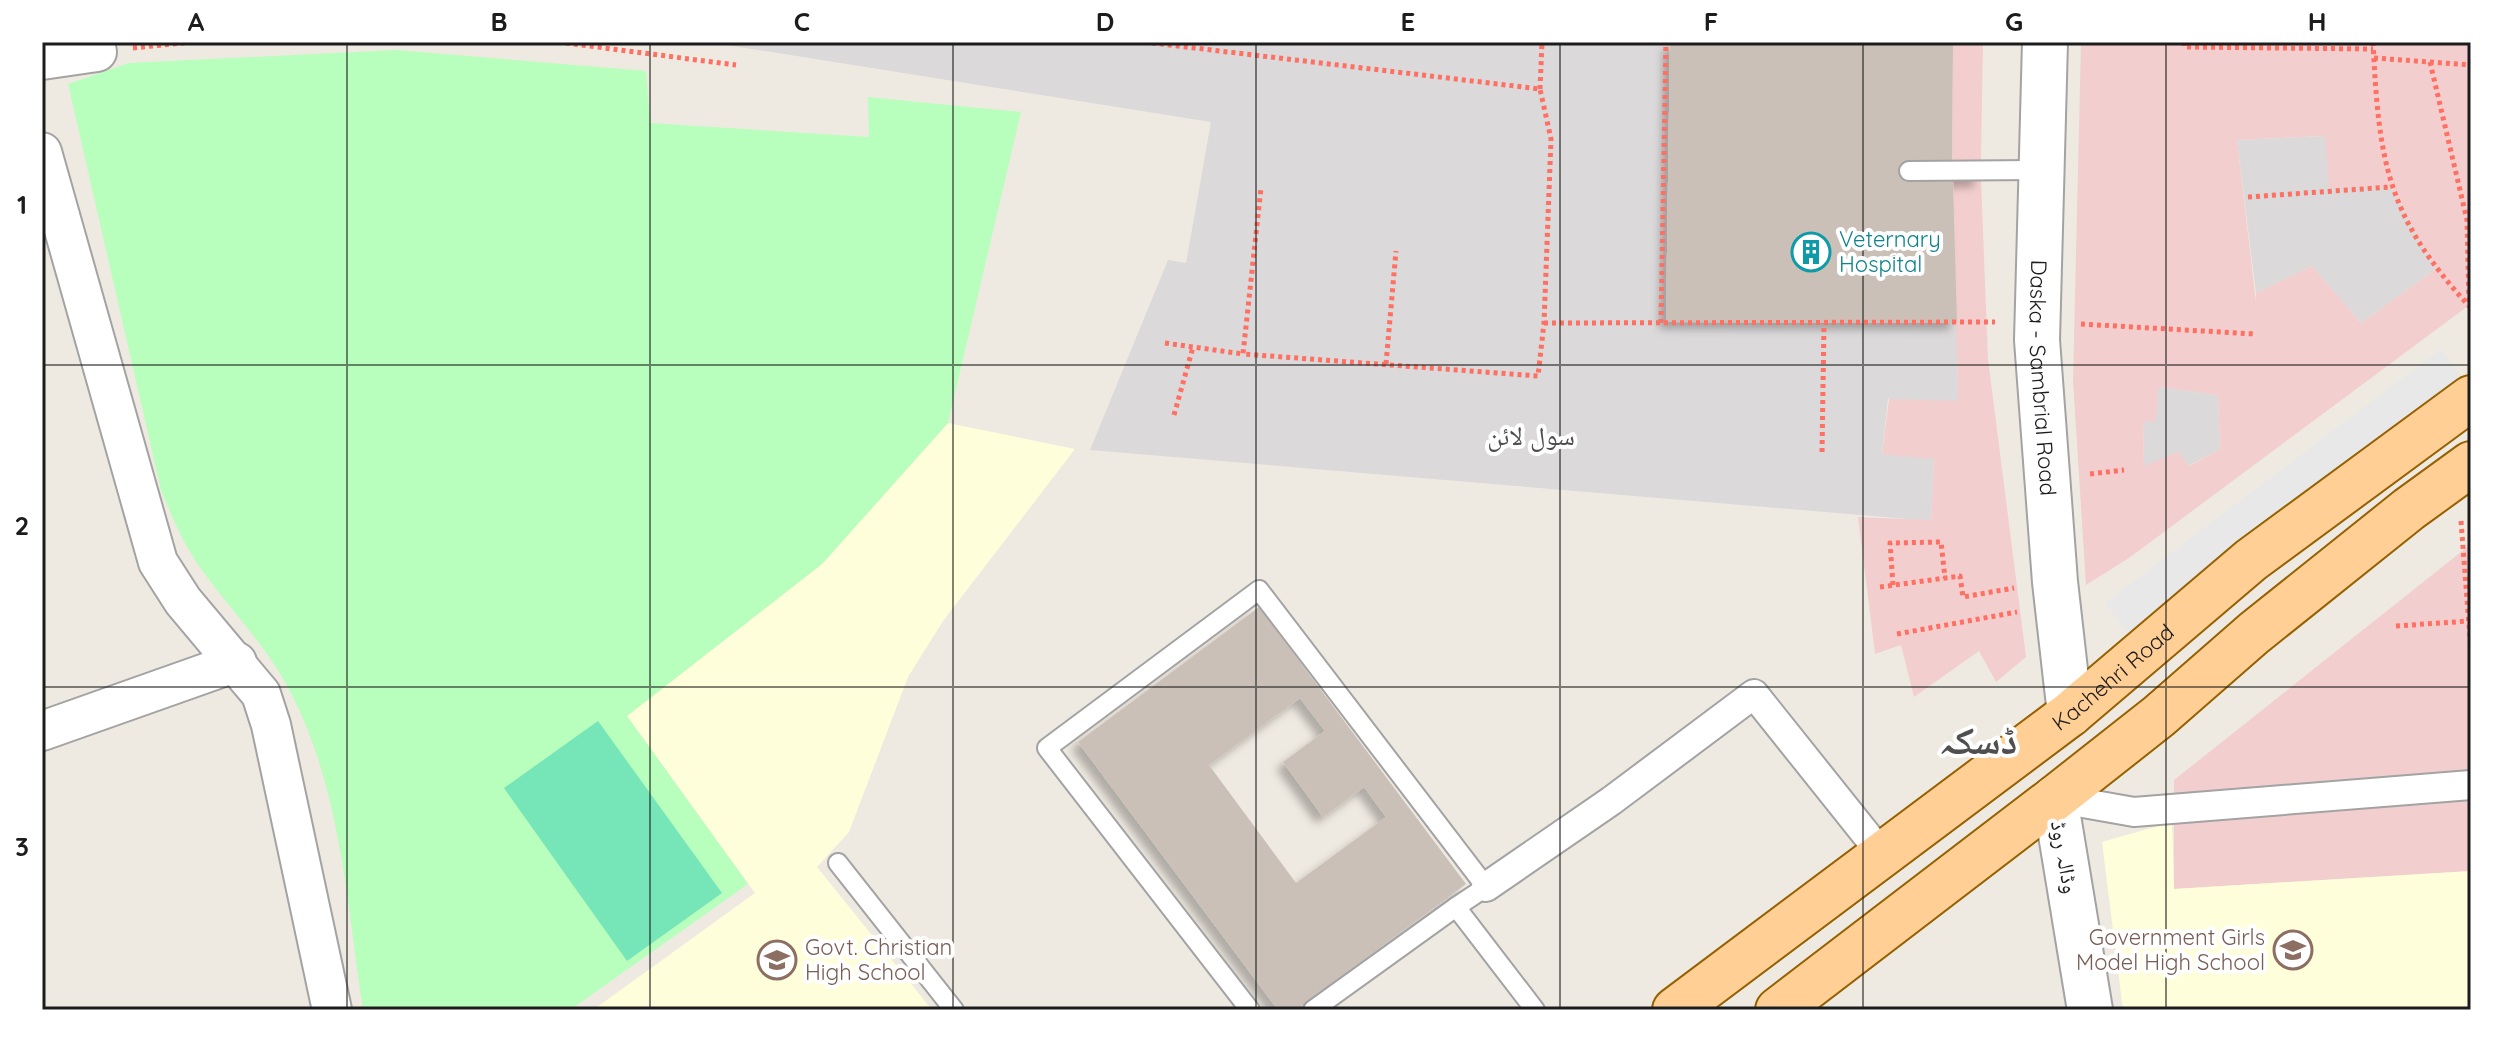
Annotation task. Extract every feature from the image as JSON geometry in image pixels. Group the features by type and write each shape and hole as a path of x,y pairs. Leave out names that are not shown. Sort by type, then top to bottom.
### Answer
{"main road":[{"name":"Kachehri Road","path":"1675,1010 2070,714 2251,560 2471,398"},
{"path":"1778,1010 2055,798 2159,716 2254,633 2471,464"}],"street":[{"name":"Daska - Sambrial Road","path":"2045,42 2038,321 2056,593 2070,714"},
{"path":"42,60 96,47"},
{"path":"42,152 158,562 183,601 261,694 271,725 332,1010"},
{"path":"42,731 237,662"},
{"path":"1486,887 1611,801 1754,694 1881,853"},
{"path":"2055,798 2134,812 2471,785"},
{"name":"وڈالہ روڈ","path":"2055,798 2090,1010"}],"lane":[{"path":"1909,171 2043,170"},
{"path":"1250,1010 1047,748 1259,590 1486,887 1313,1010"},
{"path":"838,863 954,1010"},
{"path":"1456,907 1535,1010"}],"path":[{"path":"96,47 192,42"},
{"path":"558,42 736,65"},
{"path":"1144,42 1540,89"},
{"path":"1165,343 1243,354 1538,376 1544,323 1551,139 1540,89 1542,42"},
{"path":"1661,323 1666,42"},
{"path":"2184,42 2184,47 2373,46 2379,133 2391,187 2436,269 2470,306"},
{"path":"2374,58 2471,65"},
{"path":"2430,62 2469,219 2470,306"},
{"path":"2248,197 2391,187"},
{"path":"1243,354 1261,188"},
{"path":"1386,364 1396,251"},
{"path":"1544,323 2038,321 2255,334"},
{"path":"1822,452 1824,323"},
{"path":"1174,415 1193,347"},
{"path":"2437,490 2467,524 2471,651"},
{"path":"1893,585 1890,543 1941,542 1945,578"},
{"path":"1880,587 1960,576 1963,597 2056,593"},
{"path":"1897,634 2056,593"},
{"path":"2396,626 2469,621"}],"shaded area":[{"path":"708,42 1670,42 1666,322 1957,323 1958,402 1888,399 1882,453 1934,458 1931,521 1090,450 1168,260 1186,263 1211,122"},
{"path":"1953,42 1983,42 1981,160 1952,160"},
{"path":"2081,42 2471,42 2471,308 2468,306 2129,558 2086,585 2073,381","holes":["2325,136 2329,188 2391,187 2436,269 2361,323 2312,266 2256,293 2256,302 2237,140","2158,387 2218,395 2220,449 2189,466 2178,452 2144,466 2143,422 2156,421"]},
{"path":"2326,136 2391,187 2436,269 2361,323 2312,266 2256,293 2237,140"},
{"path":"1981,180 1988,359 2026,657 1996,682 1979,651 1914,697 1901,645 1875,654 1858,517 1931,520 1934,459 1882,454 1889,399 1958,401 1953,181"},
{"path":"2441,349 2466,382 2130,636 2105,603"},
{"path":"2158,387 2218,395 2220,449 2188,466 2144,467 2143,421"},
{"path":"948,423 1075,449 943,621 908,677 849,832 817,867 932,1010 593,1010 755,893 627,716 822,564"},
{"path":"2471,544 2471,871 2174,889 2174,780"},
{"name":"Government Girls Model High School","path":"2172,822 2174,889 2471,871 2471,1010 2123,1010 2102,842"}],"green space":[{"path":"396,50 646,71 650,123 869,137 868,97 1021,112 948,423 822,564 627,716 748,884 570,1010 363,1010 340,849 322,770 308,732 292,695 272,661 193,557 161,490 68,84 129,63"},
{"path":"598,721 722,893 627,961 504,788"}],"building":[{"name":"Veternary Hospital","path":"1670,42 1953,42 1952,160 1981,160 1981,180 1953,181 1957,323 1666,322"},
{"path":"1259,607 1466,884 1296,1010 1278,1010 1078,742","holes":["1300,698 1325,731 1283,762 1323,817 1364,787 1386,817 1296,883 1209,765"]}],"place":[{"name":"Veternary Hospital","path":"1811,252"},
{"name":"Government Girls Model High School","path":"2293,950"},
{"name":"Govt. Christian High School","path":"777,960"}],"district":[{"name":"سول لائن","path":"1531,435"},
{"name":"ڈسکہ","path":"1978,740"}]}
